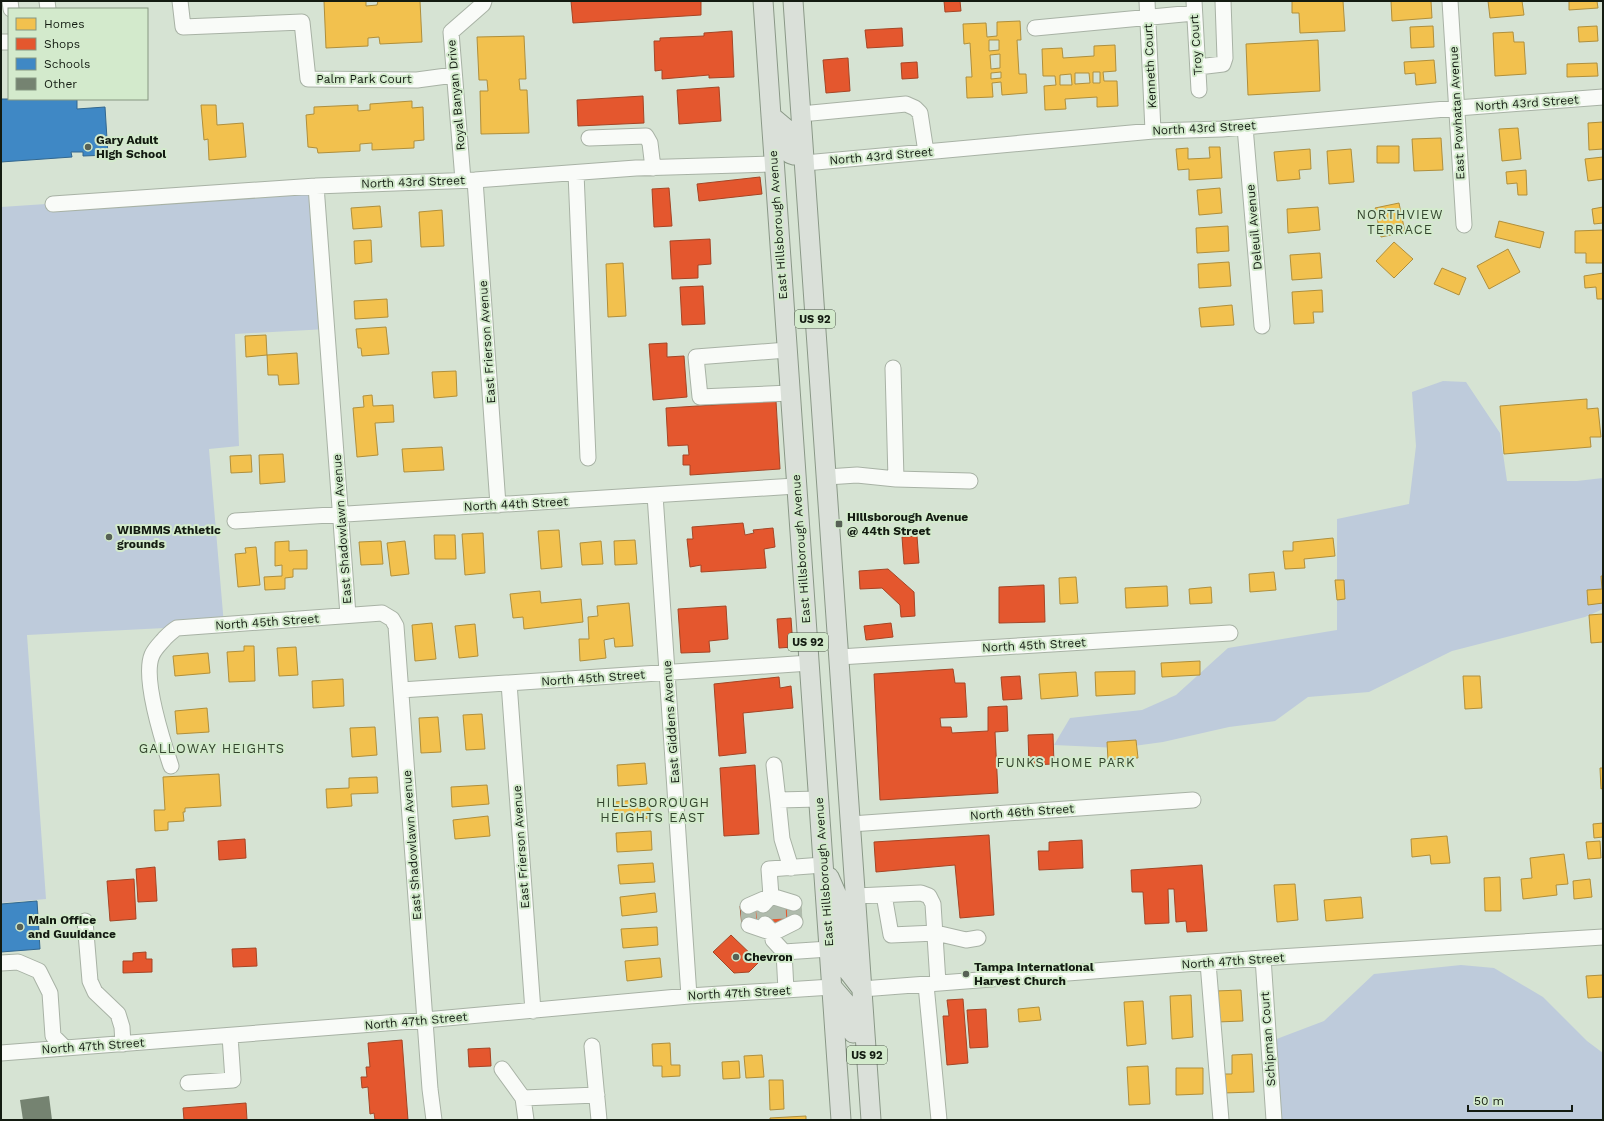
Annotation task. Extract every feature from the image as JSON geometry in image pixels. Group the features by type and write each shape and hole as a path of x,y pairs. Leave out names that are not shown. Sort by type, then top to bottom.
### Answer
{"main road":[{"name":"East Hillsborough Avenue","path":"763,1 841,1120"},
{"name":"US 92","path":"793,1 871,1120"},
{"path":"771,116 790,132 791,154 805,163"},
{"path":"774,164 792,175 794,197 807,209"},
{"path":"823,866 840,902 848,971 862,989"},
{"path":"832,988 851,1009 859,1112 862,1120"}],"street":[{"name":"Palm Park Court","path":"180,1 183,27 302,22 308,79 418,80 454,75"},
{"name":"Royal Banyan Drive","path":"469,180 454,75 451,32 483,4 484,1"},
{"name":"Kenneth Court","path":"1147,1 1153,130"},
{"path":"1198,67 1224,64 1223,1"},
{"name":"East Powhatan Avenue","path":"1450,1 1464,225"},
{"path":"1036,28 1148,17 1194,7"},
{"name":"Troy Court","path":"1194,7 1199,90"},
{"name":"North 43rd Street","path":"805,163 1153,130 1245,127 1457,108 1603,97"},
{"path":"801,114 906,104 915,108 920,113 926,152"},
{"name":"Deleuil Avenue","path":"1245,127 1262,326"},
{"path":"589,138 646,136 650,143 652,168"},
{"name":"North 43rd Street","path":"53,204 316,186 469,180 652,168 774,164"},
{"path":"576,172 588,458"},
{"name":"East Frierson Avenue","path":"469,180 498,505"},
{"name":"East Shadowlawn Avenue","path":"316,186 348,615 382,613 392,619 396,626 430,1089 434,1120"},
{"path":"787,350 696,357 700,397 790,393"},
{"path":"893,368 896,479"},
{"path":"827,477 857,475 896,479 970,481"},
{"name":"North 44th Street","path":"235,521 796,486"},
{"name":"East Giddens Avenue","path":"654,496 668,673 689,996"},
{"name":"North 45th Street","path":"171,766 157,722 150,683 150,663 157,646 172,630 348,615"},
{"name":"North 45th Street","path":"839,657 1230,633"},
{"name":"North 45th Street","path":"401,690 810,663"},
{"name":"East Frierson Avenue","path":"509,683 533,1011"},
{"path":"774,766 782,839 791,868"},
{"path":"778,800 819,799"},
{"name":"North 46th Street","path":"851,824 1193,800"},
{"path":"771,902 769,869 823,866"},
{"path":"856,896 921,894 929,896 933,904 936,933 932,984 939,1120"},
{"path":"884,895 891,934 936,933 966,940 978,938"},
{"path":"748,906 771,902 794,903"},
{"path":"85,921 90,981 95,992 118,1014 122,1027 123,1044"},
{"path":"749,925 772,927 795,922"},
{"path":"772,927 773,940 784,952 786,990"},
{"name":"North 47th Street","path":"862,989 1263,958 1603,937"},
{"path":"784,952 829,948"},
{"name":"Schipman Court","path":"1263,958 1274,1120"},
{"path":"1,963 18,962 39,971 50,993 53,1036 65,1048"},
{"path":"1208,963 1221,1120"},
{"name":"North 47th Street","path":"1,1053 425,1020 689,996 832,988"},
{"path":"188,1083 232,1080 230,1036"},
{"path":"592,1046 599,1120"},
{"path":"502,1069 523,1098 526,1120"},
{"path":"523,1098 597,1095"}],"shaded area":[{"name":"WIBMMS Athletic grounds","path":"316,186 327,329 235,334 239,446 209,449 224,625 27,635 46,899 1,903 1,207"},
{"path":"1443,381 1466,382 1500,433 1507,481 1577,481 1603,478 1603,609 1585,617 1452,651 1369,692 1308,697 1275,721 1229,727 1163,742 1119,748 1054,745 1070,718 1142,710 1176,695 1228,648 1337,630 1337,519 1409,504 1416,446 1412,392"},
{"path":"1461,965 1494,968 1543,997 1587,1041 1603,1053 1603,1120 1272,1120 1266,1043 1324,1021 1374,974"}],"building: Homes":[{"path":"324,1 366,1 366,6 377,5 378,1 420,1 422,42 380,44 379,37 368,38 368,46 326,48"},
{"path":"1292,1 1343,1 1345,31 1300,33 1299,13 1292,13"},
{"path":"1391,1 1431,1 1432,18 1392,21"},
{"path":"1488,1 1522,1 1524,15 1490,18"},
{"path":"1569,1 1597,1 1598,8 1569,10"},
{"path":"1020,21 1021,40 1017,40 1019,74 1026,74 1027,93 1002,95 1001,82 992,83 993,97 967,98 966,77 972,77 970,43 964,44 963,24 986,23 987,37 997,36 997,22","holes":["989,40 999,40 999,50 989,51","1000,54 1000,68 991,69 990,55","1001,72 1001,78 991,79 991,73"]},
{"path":"1433,26 1434,47 1411,48 1410,27"},
{"path":"1597,26 1598,41 1579,42 1578,27"},
{"path":"1513,32 1514,42 1524,42 1526,74 1495,76 1493,33"},
{"path":"524,36 526,79 519,79 520,90 527,90 529,133 481,134 480,91 488,91 487,80 479,80 477,37"},
{"path":"1318,40 1320,91 1248,95 1246,44"},
{"path":"1115,45 1116,71 1103,72 1104,81 1117,81 1118,106 1097,107 1097,97 1065,99 1066,109 1045,110 1044,86 1056,85 1055,76 1043,76 1042,49 1062,48 1063,58 1094,56 1094,46","holes":["1093,72 1100,72 1100,83 1093,83","1075,73 1089,73 1090,83 1075,84","1071,74 1072,85 1060,85 1060,75"]},
{"path":"1434,60 1436,83 1416,85 1415,73 1405,74 1404,62"},
{"path":"1597,63 1598,76 1567,77 1567,64"},
{"path":"412,101 412,108 423,107 424,140 414,141 414,148 372,150 372,143 360,144 360,151 318,153 317,148 308,147 306,115 314,114 314,107 358,105 358,111 370,110 370,104"},
{"path":"201,105 216,105 217,125 243,123 246,157 209,160 208,139 204,140"},
{"path":"1603,122 1603,149 1589,150 1588,123"},
{"path":"1518,128 1521,159 1502,161 1499,129"},
{"path":"1441,138 1443,170 1414,171 1412,139"},
{"path":"1377,146 1399,146 1399,163 1377,163"},
{"path":"1209,147 1220,147 1222,178 1189,180 1189,169 1178,170 1176,149 1188,148 1188,159 1210,158"},
{"path":"1310,149 1311,169 1299,170 1300,179 1277,181 1274,152"},
{"path":"1351,149 1354,182 1329,184 1327,151"},
{"path":"1603,157 1603,179 1588,181 1585,159"},
{"path":"1526,170 1527,195 1518,195 1517,183 1507,184 1506,172"},
{"path":"1220,188 1222,213 1199,215 1197,190"},
{"path":"1399,203 1405,232 1381,237 1375,208"},
{"path":"380,206 382,227 353,229 351,208"},
{"path":"1318,207 1320,230 1288,233 1287,209"},
{"path":"1603,207 1603,223 1594,224 1592,209"},
{"path":"442,210 444,246 421,247 419,212"},
{"path":"1499,221 1544,232 1540,248 1495,237"},
{"path":"1228,226 1229,251 1197,253 1196,228"},
{"path":"1603,230 1603,263 1586,263 1586,253 1575,253 1575,231"},
{"path":"371,240 372,262 355,264 354,241"},
{"path":"1394,242 1413,259 1394,278 1376,261"},
{"path":"1508,249 1520,272 1489,289 1477,266"},
{"path":"1320,253 1322,278 1292,280 1290,255"},
{"path":"1229,262 1231,286 1199,288 1198,264"},
{"path":"623,263 626,316 608,317 606,264"},
{"path":"1442,268 1466,278 1459,295 1434,284"},
{"path":"1603,273 1603,299 1597,299 1596,287 1585,288 1584,276"},
{"path":"1322,290 1323,312 1313,312 1314,323 1294,324 1292,292"},
{"path":"387,299 388,317 355,319 354,301"},
{"path":"1232,305 1234,325 1201,327 1199,308"},
{"path":"386,327 389,354 362,356 361,348 358,348 356,329"},
{"path":"266,335 267,355 246,357 245,336"},
{"path":"297,353 299,384 279,385 278,375 268,375 267,355"},
{"path":"456,371 457,396 434,398 432,372"},
{"path":"372,395 373,406 393,405 394,422 375,423 378,455 357,457 353,408 364,407 363,396"},
{"path":"1587,399 1587,409 1598,408 1601,437 1590,437 1591,447 1504,454 1500,406"},
{"path":"442,447 444,470 404,472 402,449"},
{"path":"283,454 285,482 260,484 259,455"},
{"path":"251,455 252,472 231,473 230,456"},
{"path":"559,530 562,567 541,569 538,531"},
{"path":"483,533 485,573 465,575 462,534"},
{"path":"434,535 455,535 456,559 435,559"},
{"path":"1333,538 1335,556 1304,559 1305,568 1285,569 1283,551 1293,551 1293,542"},
{"path":"635,540 637,564 615,565 614,541"},
{"path":"289,541 289,551 307,550 307,569 293,569 293,577 285,578 285,589 265,590 264,577 282,576 282,565 275,566 275,542"},
{"path":"381,541 383,564 361,565 359,542"},
{"path":"405,541 409,574 391,576 387,543"},
{"path":"601,541 603,564 582,565 580,543"},
{"path":"256,547 260,585 238,587 235,554 246,553 245,548"},
{"path":"1274,572 1276,590 1250,592 1249,574"},
{"path":"1601,576 1603,576 1603,603 1588,605 1587,590 1602,589"},
{"path":"1076,577 1078,603 1060,604 1059,578"},
{"path":"1335,580 1344,580 1345,599 1337,600"},
{"path":"1167,586 1168,606 1126,608 1125,588"},
{"path":"1211,587 1212,603 1190,604 1189,589"},
{"path":"540,591 541,603 581,599 583,622 524,629 523,617 513,618 510,594"},
{"path":"629,603 633,646 615,647 614,638 604,640 606,658 580,661 579,639 589,639 588,617 598,616 597,606"},
{"path":"1603,614 1603,642 1591,643 1589,615"},
{"path":"432,623 436,659 415,661 412,625"},
{"path":"475,624 478,656 459,658 455,626"},
{"path":"244,646 254,646 255,681 229,682 227,652 244,651"},
{"path":"296,647 298,675 279,676 277,648"},
{"path":"208,653 210,673 175,676 173,656"},
{"path":"1200,661 1200,675 1162,677 1161,663"},
{"path":"1135,671 1135,694 1096,696 1095,672"},
{"path":"1076,672 1078,696 1041,699 1039,674"},
{"path":"1463,676 1480,676 1482,708 1465,709"},
{"path":"343,679 344,706 313,708 312,681"},
{"path":"207,708 209,732 177,734 175,711"},
{"path":"482,714 485,749 466,750 463,715"},
{"path":"438,717 441,752 421,753 419,718"},
{"path":"375,727 377,755 352,757 350,728"},
{"path":"1136,740 1138,758 1130,758 1130,765 1121,766 1120,759 1108,760 1107,742"},
{"path":"645,763 647,784 618,786 617,765"},
{"path":"1600,768 1603,768 1603,788 1601,789"},
{"path":"219,774 221,806 185,808 185,812 183,812 184,821 168,822 168,830 155,831 154,810 165,810 163,777"},
{"path":"377,777 378,793 351,794 352,806 327,808 326,789 349,788 349,778"},
{"path":"487,785 489,804 452,807 451,787"},
{"path":"649,799 651,818 616,821 614,802"},
{"path":"488,816 490,836 455,839 453,820"},
{"path":"1603,823 1603,837 1594,838 1593,824"},
{"path":"651,831 652,850 617,852 616,833"},
{"path":"1447,836 1450,863 1431,864 1430,855 1412,857 1411,839"},
{"path":"1600,841 1601,858 1588,859 1586,842"},
{"path":"1564,854 1568,884 1556,885 1557,895 1523,899 1521,879 1532,878 1530,858"},
{"path":"653,863 655,882 620,884 618,865"},
{"path":"1500,877 1501,911 1485,911 1484,878"},
{"path":"1590,879 1592,897 1574,899 1573,881"},
{"path":"1295,884 1298,920 1277,922 1274,885"},
{"path":"655,893 657,912 622,916 620,897"},
{"path":"1361,897 1363,918 1326,921 1324,900"},
{"path":"657,927 658,945 623,948 621,929"},
{"path":"660,958 662,977 627,981 625,961"},
{"path":"1603,975 1603,997 1588,998 1586,976"},
{"path":"1241,990 1243,1021 1217,1022 1216,991"},
{"path":"1191,995 1193,1037 1172,1039 1170,996"},
{"path":"1143,1001 1146,1044 1127,1046 1124,1002"},
{"path":"1039,1007 1041,1020 1019,1022 1018,1009"},
{"path":"670,1043 671,1065 680,1065 680,1076 662,1077 662,1066 653,1066 652,1044"},
{"path":"1252,1054 1254,1092 1223,1093 1222,1074 1232,1074 1232,1055"},
{"path":"762,1055 764,1077 746,1078 744,1056"},
{"path":"739,1061 740,1078 723,1079 722,1062"},
{"path":"1148,1066 1150,1104 1129,1105 1127,1067"},
{"path":"1176,1068 1203,1068 1203,1094 1176,1095"},
{"path":"769,1080 783,1080 784,1109 770,1110"},
{"path":"806,1116 806,1120 770,1120 770,1118"}],"building: Shops":[{"path":"571,1 701,1 701,15 573,23"},
{"path":"944,1 960,1 961,11 945,12"},
{"path":"902,28 903,46 867,48 865,30"},
{"path":"732,31 734,77 709,78 709,75 662,79 662,70 655,71 654,41 660,41 660,38 704,36 704,33"},
{"path":"848,58 850,91 826,93 823,60"},
{"path":"917,62 918,78 902,79 901,63"},
{"path":"719,87 721,121 679,124 677,90"},
{"path":"643,96 644,123 578,126 577,100"},
{"path":"760,177 762,194 699,201 697,184"},
{"path":"669,188 672,226 654,227 652,189"},
{"path":"710,239 711,264 698,265 698,278 672,279 670,241"},
{"path":"703,286 705,324 682,325 680,287"},
{"path":"667,343 667,357 684,356 687,397 653,400 649,344"},
{"path":"776,401 780,469 690,475 690,465 683,465 683,455 689,455 688,445 668,446 666,408"},
{"path":"743,523 745,535 754,533 753,530 773,528 775,547 764,549 766,568 701,572 701,565 690,567 687,539 693,539 692,527"},
{"path":"917,536 919,563 904,564 902,537"},
{"path":"888,569 914,592 915,616 901,617 900,605 882,588 860,589 859,571"},
{"path":"1044,585 1045,622 999,623 999,587"},
{"path":"726,606 728,639 709,641 710,652 681,653 678,609"},
{"path":"791,618 793,647 779,648 777,619"},
{"path":"891,623 893,637 866,640 864,626"},
{"path":"953,669 955,683 965,683 967,717 940,718 941,727 951,727 952,733 988,731 988,707 1007,706 1008,731 995,732 998,793 880,800 874,674"},
{"path":"1020,676 1022,699 1003,700 1001,677"},
{"path":"779,677 780,688 791,686 793,708 743,713 746,753 719,756 714,684"},
{"path":"1053,734 1054,764 1029,765 1028,735"},
{"path":"755,765 759,834 724,836 720,768"},
{"path":"989,835 994,915 960,918 955,865 876,872 874,842"},
{"path":"245,839 246,858 219,860 218,841"},
{"path":"1082,840 1083,868 1039,870 1038,851 1049,851 1049,842"},
{"path":"1202,865 1207,931 1187,932 1186,921 1176,922 1174,889 1168,889 1169,923 1145,924 1143,892 1132,892 1131,870"},
{"path":"155,867 157,901 138,902 136,869"},
{"path":"134,879 136,919 110,921 107,881"},
{"name":"Chevron","path":"800,902 802,922 742,926 740,906"},
{"name":"Chevron","path":"731,935 759,962 749,972 734,973 713,952"},
{"path":"256,948 257,966 233,967 232,949"},
{"path":"146,952 146,959 152,959 152,972 123,973 123,961 133,961 133,953"},
{"path":"963,999 968,1063 947,1065 943,1016 949,1016 947,1000"},
{"path":"986,1009 988,1047 970,1048 967,1010"},
{"path":"402,1040 408,1120 375,1120 374,1113 370,1114 368,1087 362,1088 361,1077 367,1077 366,1067 370,1067 368,1043"},
{"path":"490,1048 491,1066 469,1067 468,1049"},
{"path":"246,1103 247,1120 184,1120 183,1108"}],"building: Schools":[{"path":"1,99 77,100 77,109 105,107 108,155 83,156 83,152 71,152 72,157 1,162"},
{"name":"Main Office and Guuidance","path":"37,901 40,949 1,952 1,904"}],"building: Other":[{"path":"49,1096 52,1120 23,1120 20,1100"}],"tunnel":[{"path":"794,903 795,922"},
{"path":"778,904 779,923"},
{"path":"763,905 765,924"},
{"path":"748,906 749,925"}],"place":[{"name":"Gary Adult High School","path":"88,147"},
{"name":"Hillsborough Avenue @ 44th Street","path":"839,524"},
{"name":"WIBMMS Athletic grounds","path":"109,537"},
{"name":"Main Office and Guuidance","path":"20,927"},
{"name":"Chevron","path":"736,957"},
{"name":"Tampa International Harvest Church","path":"966,974"}],"district":[{"name":"NORTHVIEW TERRACE","path":"1400,222"},
{"name":"GALLOWAY HEIGHTS","path":"212,748"},
{"name":"FUNKS HOME PARK","path":"1066,762"},
{"name":"HILLSBOROUGH HEIGHTS EAST","path":"653,810"}]}
